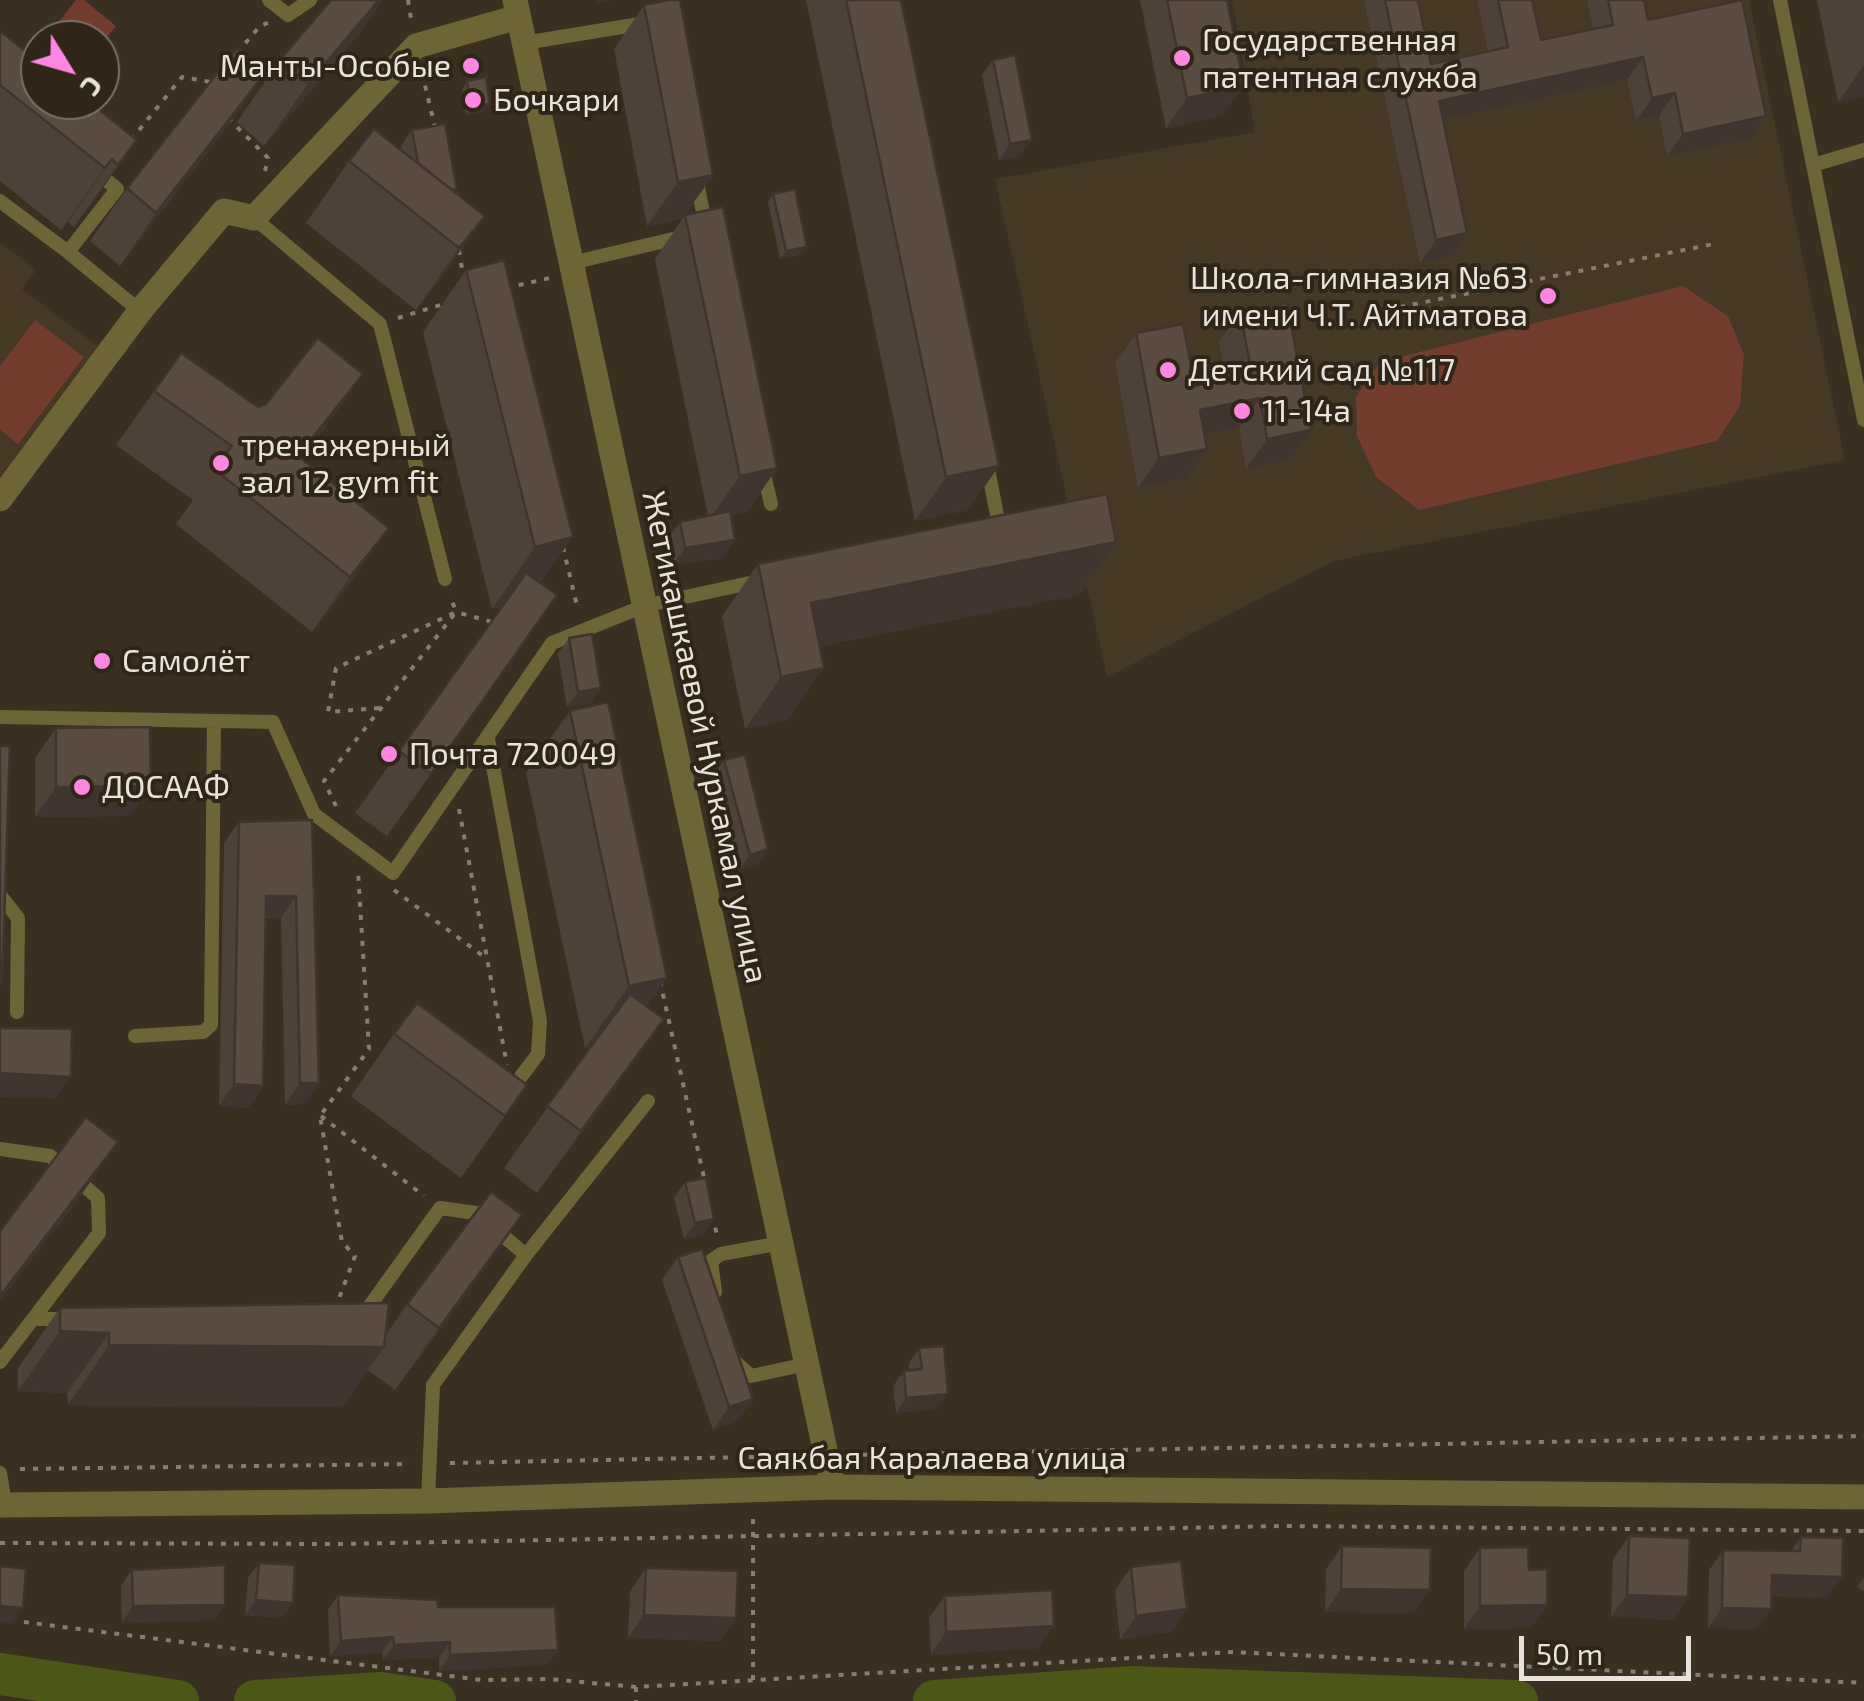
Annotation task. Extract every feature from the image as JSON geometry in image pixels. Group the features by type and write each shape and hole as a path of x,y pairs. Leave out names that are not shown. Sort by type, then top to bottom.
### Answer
{"street":[{"path":"0,500 140,311 224,212 254,218 416,46 516,8"},
{"name":"Жетикашкаевой Нуркамал улица","path":"516,8 833,1487"},
{"name":"Саякбая Каралаева улица","path":"3,1505 428,1500 833,1487 1864,1497"}],"lane":[{"path":"269,0 288,15 310,0"},
{"path":"1780,0 1864,420"},
{"path":"524,43 655,21"},
{"path":"1813,164 1864,150"},
{"path":"692,158 712,251"},
{"path":"68,252 116,188 87,164"},
{"path":"0,201 140,311"},
{"path":"254,218 380,324 445,579"},
{"path":"572,268 707,232"},
{"path":"981,435 1002,529"},
{"path":"757,446 771,504"},
{"path":"983,533 1019,526"},
{"path":"0,717 274,722 314,814 393,873 552,643 644,606 776,578"},
{"path":"135,1036 203,1032 211,1026 214,721"},
{"path":"488,740 540,1022 538,1054 501,1103"},
{"path":"0,896 18,918 17,1012"},
{"path":"428,1500 433,1385 526,1254 648,1101"},
{"path":"0,1149 50,1156 98,1198 100,1233 0,1362"},
{"path":"331,1318 358,1323 440,1208 476,1213 526,1254"},
{"path":"720,1310 711,1261 721,1254 780,1242"},
{"path":"33,1320 93,1319"},
{"path":"728,1342 738,1369 750,1376 807,1364"},
{"path":"0,1474 3,1505"}],"path":[{"path":"408,0 438,140"},
{"path":"236,54 260,26 288,15"},
{"path":"101,176 182,78 213,82 218,97"},
{"path":"223,113 268,158 264,173"},
{"path":"458,241 464,278"},
{"path":"1400,307 1714,244"},
{"path":"502,289 572,268"},
{"path":"380,324 450,302"},
{"path":"561,539 582,630"},
{"path":"445,579 456,612"},
{"path":"331,1318 356,1256 342,1242 320,1116 369,1049 356,847 324,781 456,612"},
{"path":"382,708 328,712 336,668 456,612 508,626"},
{"path":"454,787 512,1089"},
{"path":"393,873 385,884 487,959"},
{"path":"660,981 708,1196"},
{"path":"320,1116 440,1208"},
{"path":"712,1215 721,1254"},
{"path":"20,1469 1864,1436"},
{"path":"753,1680 754,1456"},
{"path":"0,1543 340,1544 1284,1526 1864,1530"},
{"path":"24,1622 444,1676 636,1687 1233,1652 1864,1684"},
{"path":"636,1687 636,1701"}],"shaded area":[{"path":"76,0 84,0 109,20 60,20"},
{"name":"Школа-гимназия №63 имени Ч.Т. Айтматова","path":"1232,0 1749,0 1845,460 1334,561 1107,677 995,179 1255,132"},
{"path":"0,242 36,270 22,289 99,347 0,476"},
{"path":"1683,286 1728,316 1744,355 1740,406 1717,441 1419,510 1376,477 1357,436 1356,397 1380,362"},
{"path":"35,320 84,357 18,444 0,430 0,366"}],"building":[{"path":"331,0 379,0 308,84 280,60"},
{"path":"680,0 713,175 678,182 644,5"},
{"path":"846,0 901,0 999,466 946,477"},
{"path":"1167,0 1227,0 1244,86 1187,98"},
{"path":"1385,0 1418,0 1431,64 1508,47 1498,0 1532,0 1541,40 1613,25 1608,0 1644,0 1648,20 1742,0 1766,116 1683,134 1675,93 1652,98 1643,57 1439,101 1467,233 1436,240"},
{"path":"0,31 20,47 20,101 0,85"},
{"path":"237,48 266,72 156,213 127,188"},
{"path":"1015,55 1032,140 1010,144 993,60"},
{"path":"486,77 490,104 471,107 467,81"},
{"path":"44,120 112,120 137,140 118,165 112,159 105,168"},
{"path":"445,124 457,189 452,190 418,163 412,130"},
{"path":"374,129 485,216 459,248 349,161"},
{"path":"795,189 807,247 786,251 773,194"},
{"path":"723,207 777,468 740,476 685,215"},
{"path":"504,260 573,537 535,547 466,270"},
{"path":"1287,303 1311,430 1267,439 1260,398 1200,410 1207,449 1159,458 1136,333 1183,324 1195,386 1252,375 1240,312"},
{"path":"318,338 363,374 298,456 389,528 350,577 214,469 232,446 154,391 181,353 258,407 266,404"},
{"path":"1107,494 1116,542 811,603 824,668 781,677 758,564"},
{"path":"730,511 735,540 685,548 680,522"},
{"path":"526,573 557,595 431,774 399,751"},
{"path":"592,634 601,688 578,692 569,638"},
{"path":"608,702 667,978 629,986 570,711"},
{"path":"150,727 151,786 56,787 56,728"},
{"path":"0,746 10,746 2,984 0,984"},
{"path":"745,755 768,849 750,855 724,760"},
{"path":"312,820 319,1083 300,1083 296,896 266,896 263,1086 234,1084 239,822"},
{"path":"630,994 664,1019 581,1131 547,1106"},
{"path":"417,1003 527,1085 505,1116 394,1034"},
{"path":"0,1028 72,1029 71,1077 0,1073"},
{"path":"86,1117 118,1142 0,1296 0,1231"},
{"path":"706,1178 714,1219 695,1223 685,1182"},
{"path":"491,1192 522,1215 439,1328 407,1304"},
{"path":"702,1249 753,1399 729,1407 678,1257"},
{"path":"389,1303 384,1347 109,1345 109,1333 60,1331 60,1308"},
{"path":"944,1346 948,1394 906,1398 904,1371 922,1369 919,1348"},
{"path":"1629,1536 1690,1538 1688,1597 1627,1595"},
{"path":"1801,1537 1843,1538 1842,1577 1772,1575 1771,1609 1722,1608 1723,1550 1800,1551"},
{"path":"1342,1546 1431,1548 1430,1590 1341,1589"},
{"path":"1528,1547 1529,1570 1547,1569 1547,1605 1480,1606 1480,1548"},
{"path":"1181,1561 1187,1609 1136,1616 1131,1567"},
{"path":"259,1563 295,1565 293,1603 256,1600"},
{"path":"225,1565 225,1605 133,1606 132,1570"},
{"path":"0,1566 26,1569 23,1608 0,1606"},
{"path":"646,1568 738,1571 736,1618 644,1615"},
{"path":"1052,1590 1054,1626 946,1632 945,1596"},
{"path":"338,1595 437,1600 438,1607 555,1607 558,1650 450,1655 450,1642 394,1645 393,1637 341,1641"}],"waterway":[{"path":"0,1674 178,1701"},
{"path":"934,1701 1132,1687 1517,1701"},
{"path":"255,1701 381,1693 435,1701"}],"place":[{"name":"Государственная патентная служба","path":"1182,58"},
{"name":"Манты-Особые","path":"471,66"},
{"name":"Бочкари","path":"473,100"},
{"name":"Школа-гимназия №63 имени Ч.Т. Айтматова","path":"1548,296"},
{"name":"Детский сад №117","path":"1168,370"},
{"name":"11-14а","path":"1242,411"},
{"name":"тренажерный зал 12 gym fit","path":"221,463"},
{"name":"Самолёт","path":"102,661"},
{"name":"Почта 720049","path":"389,754"},
{"name":"ДОСААФ","path":"82,787"}]}
